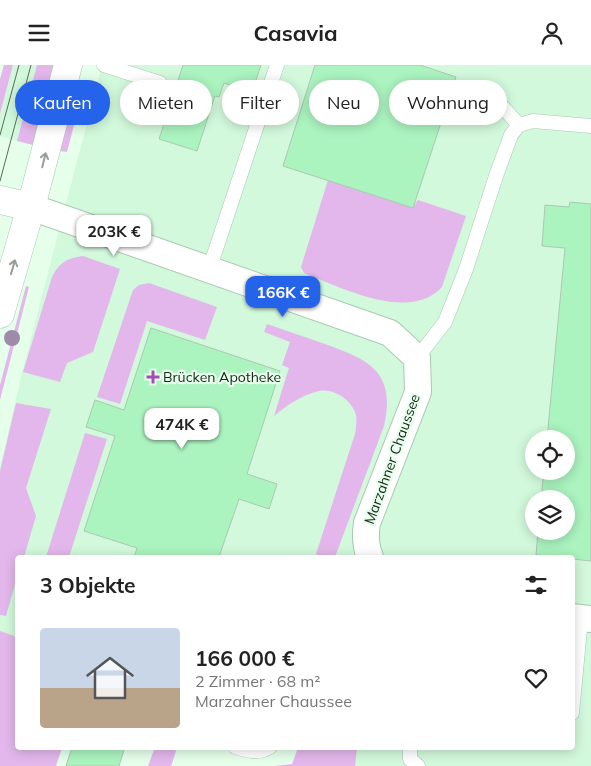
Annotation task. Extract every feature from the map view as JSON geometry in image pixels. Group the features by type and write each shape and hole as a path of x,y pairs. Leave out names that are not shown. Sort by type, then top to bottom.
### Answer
{"main road":[{"path":"0,314 32,207 68,65"},
{"path":"0,200 32,207"}],"street":[{"path":"32,207 390,333 417,358"},
{"name":"Marzahner Chaussee","path":"369,555 366,549 365,536 367,523 418,393 417,358"}],"lane":[{"path":"104,65 151,80"},
{"path":"209,270 277,65"},
{"path":"507,112 519,125"},
{"path":"417,358 445,322 466,269 510,135 519,125 533,121 591,126"},
{"path":"575,681 581,618"},
{"path":"243,750 248,752 261,750"},
{"path":"410,750 410,759 418,766"}],"shaded area":[{"path":"4,65 13,65 0,114 0,79"},
{"path":"13,65 37,65 33,80 15,80 15,125 21,125 17,141 0,136 0,114"},
{"path":"37,65 55,65 51,80 33,80"},
{"path":"102,65 591,65 591,766 298,766 299,750 575,750 575,555 15,555 15,642 0,637 0,468 22,373 86,125 110,125 110,80 98,80"},
{"path":"21,125 38,125 33,145 17,141"},
{"path":"67,125 74,125 67,152 60,151"},
{"path":"328,180 413,207 418,200 466,216 442,287 428,297 412,302 393,302 355,293 304,273 301,267"},
{"path":"83,256 120,269 93,352 67,363 60,382 23,372 52,277 64,262"},
{"path":"149,283 217,307 205,340 147,321 120,404 97,397 133,290 139,285"},
{"path":"26,286 29,287 0,400 0,385"},
{"path":"267,324 355,356 376,371 386,393 387,408 384,426 336,555 316,555 355,434 356,415 351,404 342,396 331,391 319,391 289,404 274,416 289,368 282,365 290,342 264,332"},
{"path":"16,403 51,409 26,488 36,516 25,555 15,555 15,584 6,616 0,615 0,471"},
{"path":"85,433 107,439 70,555 47,555"},
{"path":"0,631 15,636 15,750 61,750 56,766 0,766"},
{"path":"154,750 176,751 171,766 148,766"},
{"path":"297,750 357,750 355,766 274,766 292,764"}],"building":[{"path":"183,65 261,65 256,80 222,80 219,97 215,96 212,105 212,80 178,80"},
{"path":"315,65 420,65 456,77 455,80 389,80 389,125 440,125 413,208 283,166 296,125 299,125 299,116 309,84 309,125 379,125 379,80 310,80"},
{"path":"164,125 206,125 197,151 159,139"},
{"path":"570,202 591,204 591,561 575,559 575,555 536,555 537,540 575,540 575,490 542,490 543,480 575,480 575,430 548,430 565,248 542,246 545,205 569,207"},
{"path":"151,328 280,371 247,474 277,484 269,509 239,499 220,555 135,555 137,548 84,531 115,436 86,427 95,400 124,410"},
{"path":"71,750 124,750 119,766 66,766"}],"tram line":[{"path":"0,135 19,65"},
{"path":"0,181 31,65"}],"place":[{"name":"Brücken Apotheke","path":"153,377"}]}
